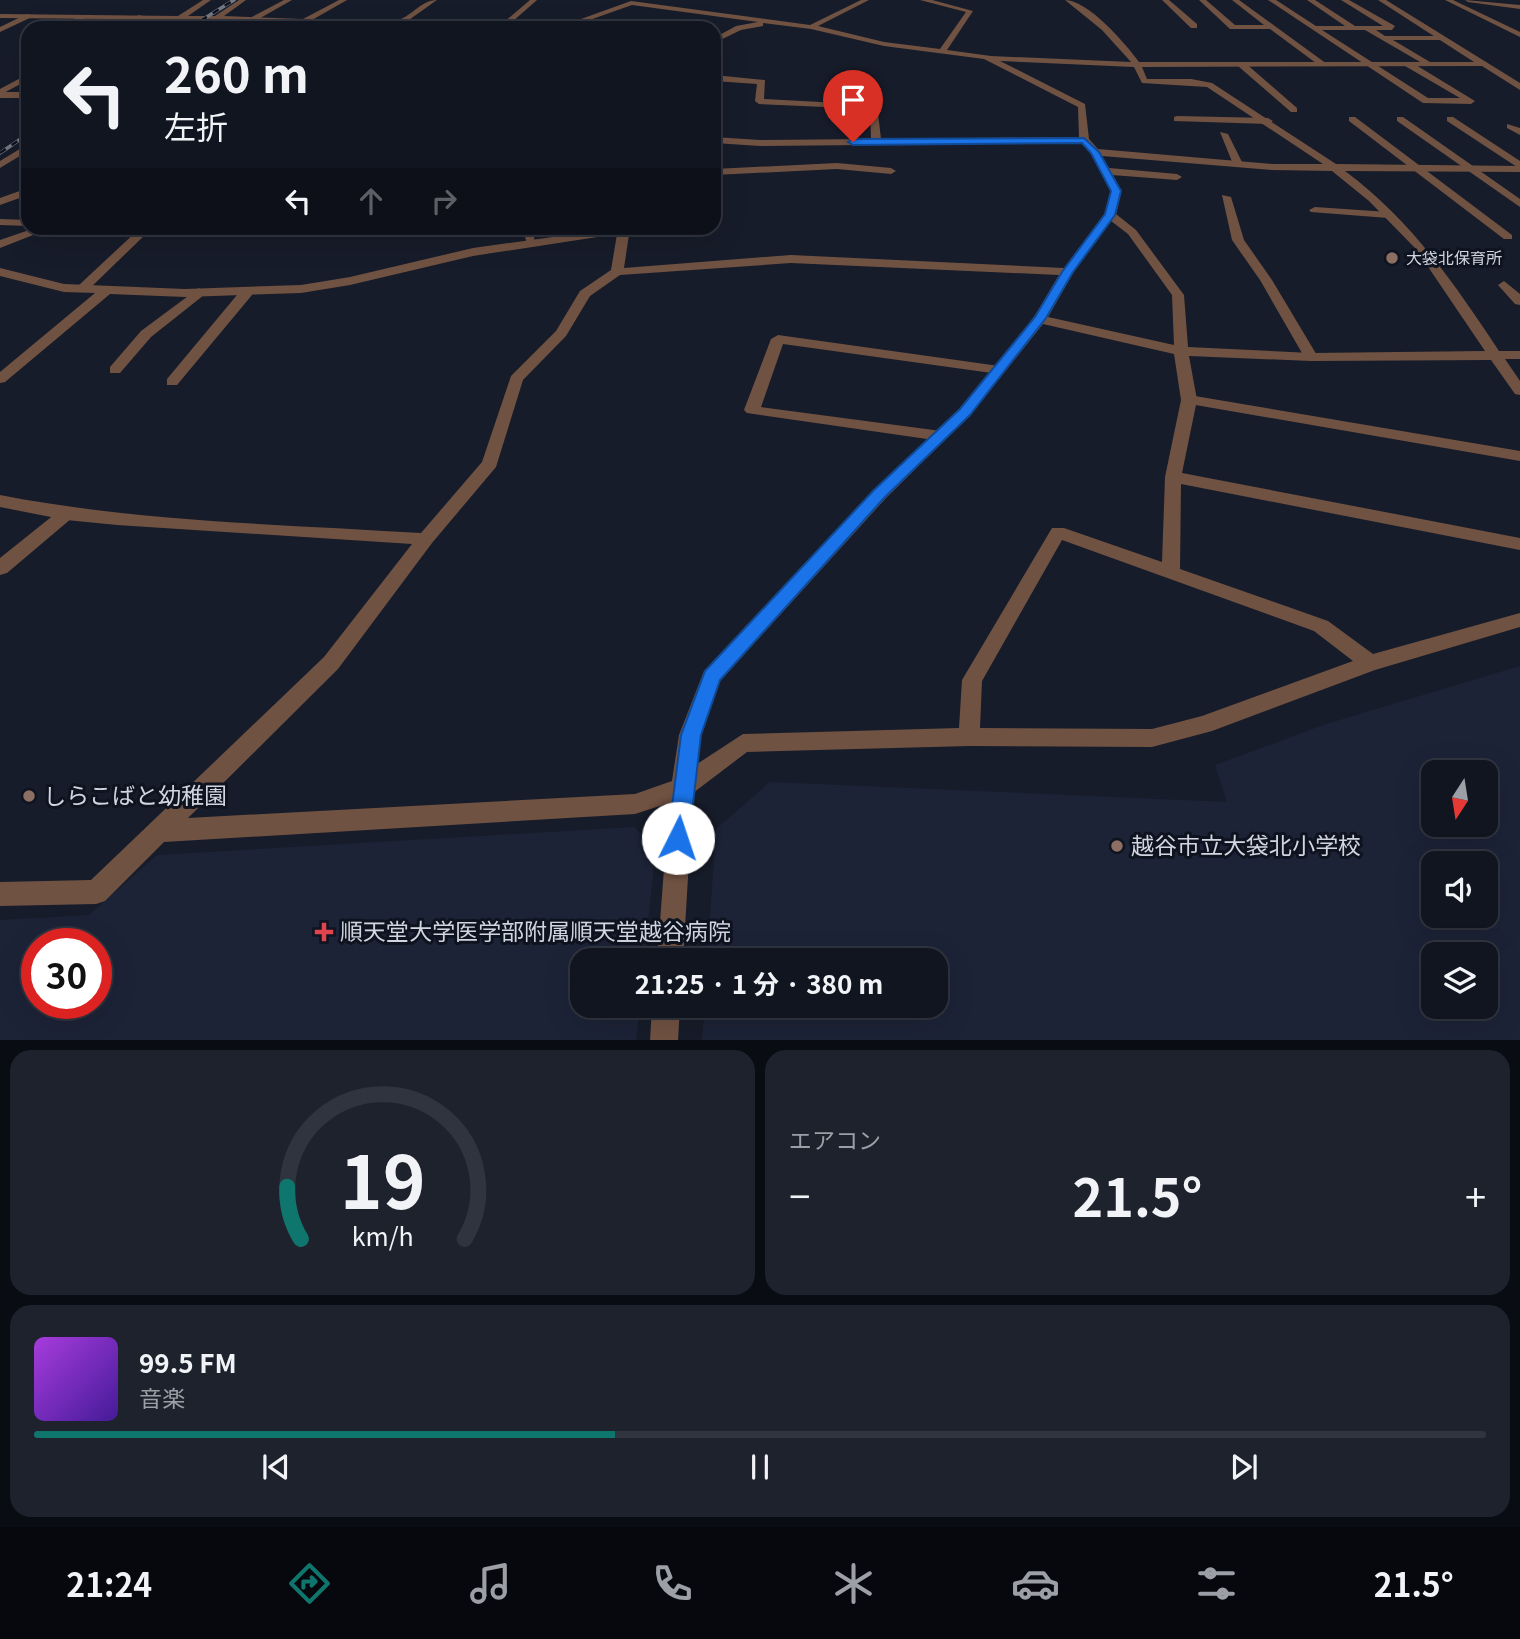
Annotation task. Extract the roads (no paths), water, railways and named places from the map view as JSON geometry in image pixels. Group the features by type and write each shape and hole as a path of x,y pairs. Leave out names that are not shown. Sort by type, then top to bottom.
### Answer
{"street":[{"path":"175,21 208,0"},
{"path":"212,21 243,0"},
{"path":"251,19 289,0"},
{"path":"0,16 305,21 344,0"},
{"path":"403,21 434,0"},
{"path":"509,21 534,0"},
{"path":"811,27 866,0"},
{"path":"923,0 970,11 942,52"},
{"path":"1069,0 1099,19 1110,36 1137,64 1139,75 1145,81 1209,85 1335,167 1420,247 1520,391"},
{"path":"1165,0 1194,26"},
{"path":"1202,0 1233,27 1272,27"},
{"path":"1236,0 1323,64"},
{"path":"1271,0 1426,102 1471,101 1408,64"},
{"path":"1310,0 1353,28"},
{"path":"1313,28 1392,28 1344,0"},
{"path":"1381,0 1520,87"},
{"path":"1448,0 1520,36"},
{"path":"1468,0 1520,7"},
{"path":"689,10 699,2"},
{"path":"579,21 625,4 811,27 884,44 986,57 1137,64 1487,64"},
{"path":"0,30 30,16"},
{"path":"75,21 83,17"},
{"path":"134,21 142,17"},
{"path":"721,37 739,28 766,21"},
{"path":"1367,28 1427,64"},
{"path":"1383,38 1441,37"},
{"path":"671,948 682,788 691,735 711,677 845,531 941,436 999,370 1040,318 1067,272 1110,215 1116,191 1095,152 1084,140 1082,106 986,57"},
{"path":"1241,64 1294,110"},
{"path":"721,79 762,82 759,101 874,107 876,142"},
{"path":"0,93 21,81"},
{"path":"0,93 21,94"},
{"path":"1177,119 1268,121"},
{"path":"1352,119 1508,237"},
{"path":"1401,119 1520,204"},
{"path":"1450,119 1520,167"},
{"path":"1510,126 1520,132"},
{"path":"1223,134 1238,164"},
{"path":"721,139 876,142 1084,140"},
{"path":"0,165 21,152"},
{"path":"1095,152 1238,164 1471,169 1520,167"},
{"path":"721,172 837,166 891,171"},
{"path":"1105,171 1177,177"},
{"path":"0,202 21,194"},
{"path":"1226,197 1238,240 1266,280 1311,357"},
{"path":"1315,210 1388,215"},
{"path":"1110,215 1132,232 1178,295 1181,351 1189,400 1173,477 1171,570"},
{"path":"0,222 21,223"},
{"path":"0,244 25,235"},
{"path":"82,289 139,235"},
{"path":"529,235 531,243"},
{"path":"0,272 64,288 199,292 301,289 351,281 473,252 584,235"},
{"path":"617,272 623,235"},
{"path":"0,894 96,892 331,663 426,539 490,463 516,379 561,333 586,293 617,272 791,259 1067,272"},
{"path":"1504,285 1520,301"},
{"path":"0,379 107,290"},
{"path":"115,370 146,334 199,292"},
{"path":"172,382 247,292"},
{"path":"1040,318 1181,351 1311,357 1520,355"},
{"path":"941,436 752,410 778,339 999,370"},
{"path":"1189,400 1520,456"},
{"path":"1173,477 1520,544"},
{"path":"2,503 66,514 426,539"},
{"path":"0,568 66,514"},
{"path":"969,737 972,680 1058,533 1171,570 1321,626 1370,663"},
{"path":"158,831 635,804 682,788 743,743 969,737 1152,738 1204,725 1370,663 1520,620"},
{"path":"664,1040 665,1018"}],"railway":[{"path":"200,21 234,0"},
{"path":"0,153 21,139"}],"place":[{"name":"大袋北保育所","path":"1392,258"},
{"name":"しらこばと幼稚園","path":"29,796"},
{"name":"越谷市立大袋北小学校","path":"1117,846"},
{"name":"順天堂大学医学部附属順天堂越谷病院","path":"324,932"}]}
